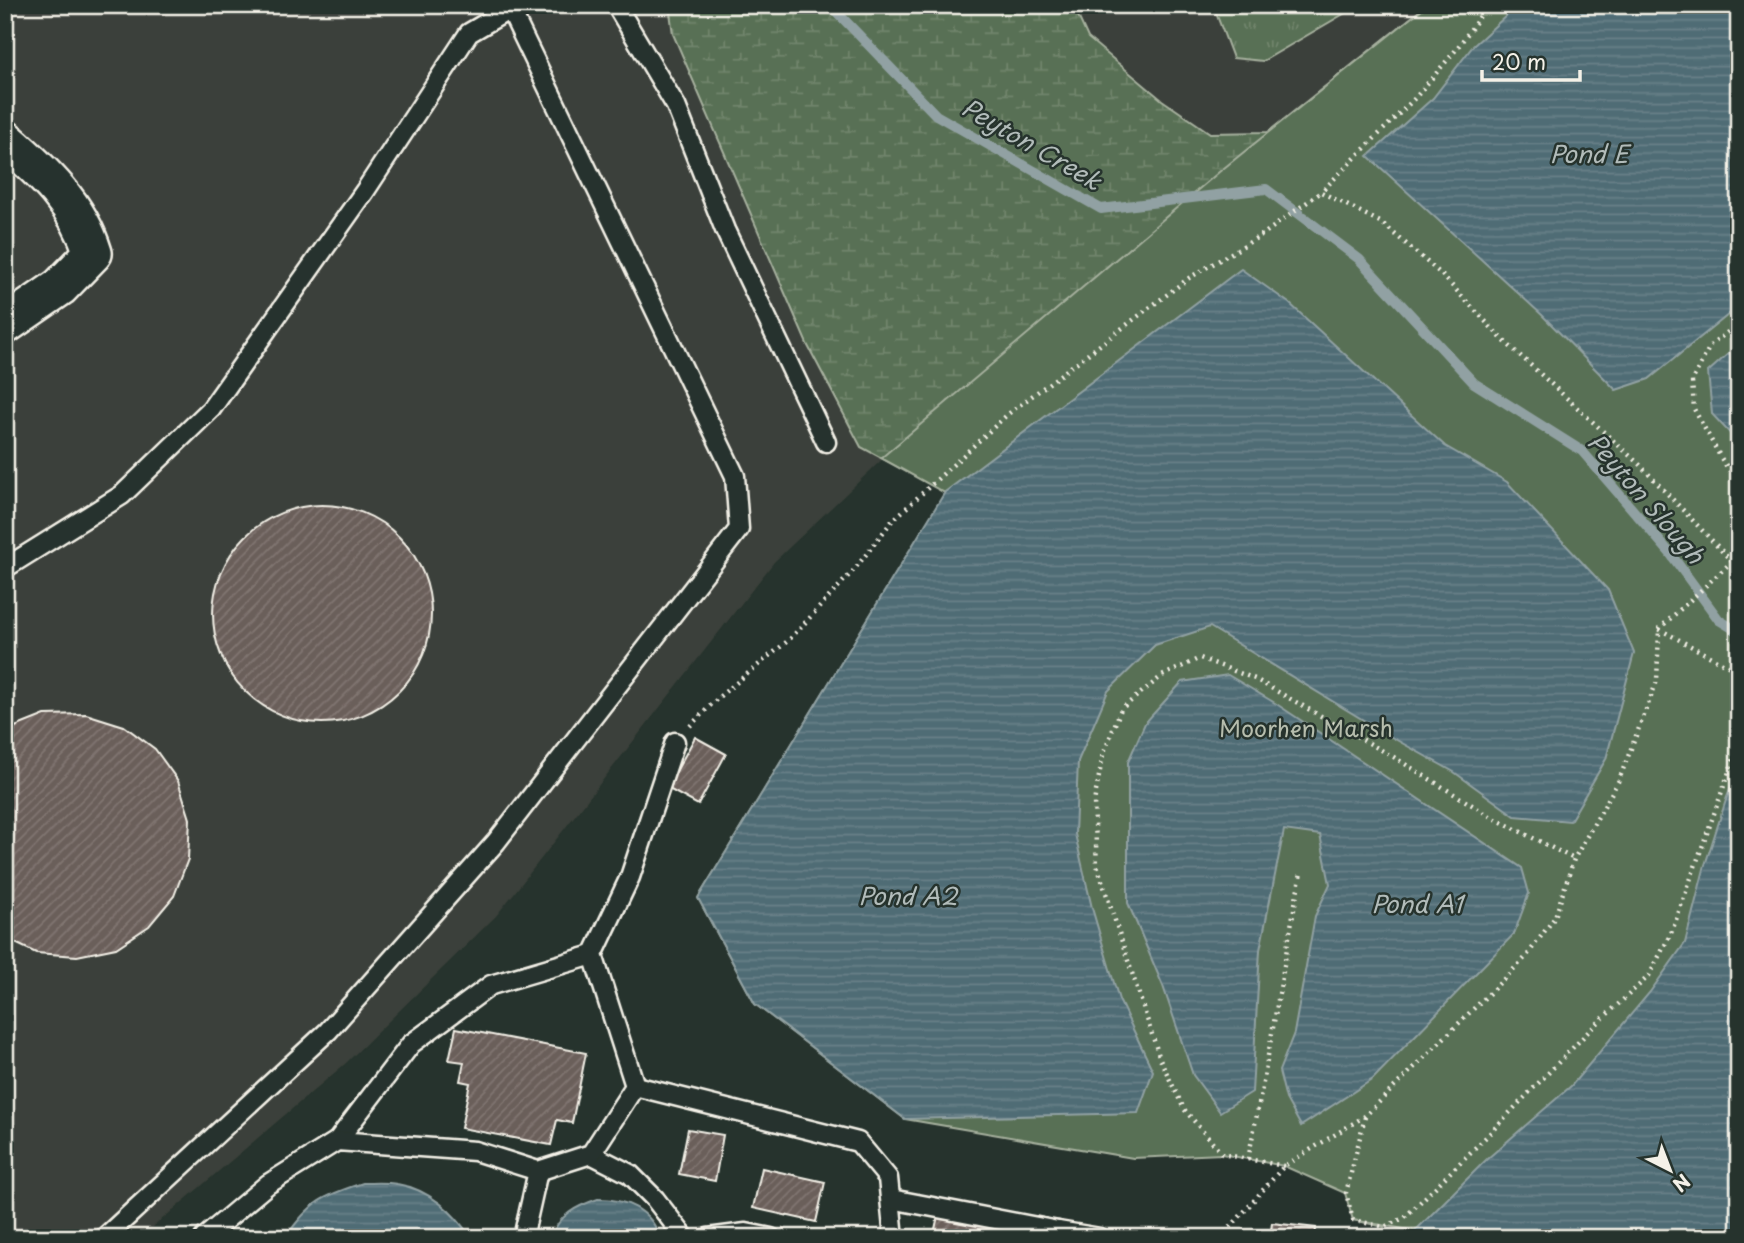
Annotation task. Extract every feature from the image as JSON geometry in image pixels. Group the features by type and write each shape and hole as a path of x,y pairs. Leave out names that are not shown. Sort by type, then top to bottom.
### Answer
{"street":[{"path":"5,139 50,179 86,231 93,253 60,287 5,325"}],"lane":[{"path":"616,5 676,106 725,230 826,442"},
{"path":"5,568 122,495 211,408 365,191 469,33 509,7 735,476 739,529 496,842 328,1031 104,1238"},
{"path":"635,1086 593,955 630,877 675,742"},
{"path":"204,1238 268,1184 337,1141 411,1044 491,985 593,955"},
{"path":"337,1141 475,1151 538,1171 591,1154 635,1086"},
{"path":"635,1086 858,1142 888,1178 894,1238"},
{"path":"591,1154 630,1174 655,1199 685,1238"},
{"path":"523,1238 538,1171"},
{"path":"891,1199 1057,1234 1100,1238"},
{"path":"708,1238 746,1233 771,1238"}],"path":[{"path":"675,742 720,696 789,640 854,570 892,521 1007,414 1189,278 1265,233 1321,192 1415,98 1455,51 1488,5"},
{"path":"1321,192 1382,223 1441,274 1502,339 1640,465 1739,569"},
{"path":"1739,323 1710,346 1692,381 1694,409 1739,485"},
{"path":"1221,1238 1284,1166 1365,1116 1526,957 1555,917 1574,859 1619,780 1657,681 1659,629 1739,555"},
{"path":"1659,629 1739,672"},
{"path":"1284,1166 1222,1154 1185,1109 1160,1059 1097,865 1094,802 1103,755 1121,709 1162,676 1200,658 1255,679 1392,756 1490,816 1574,859"},
{"path":"1365,1116 1346,1193 1353,1220 1384,1227 1404,1218 1589,1031 1648,976 1672,931 1739,744"},
{"path":"1248,1159 1301,872"}],"shaded area":[{"path":"5,5 1427,5 1219,172 910,433 774,562 496,916 346,1063 140,1238 5,1238"}],"green space":[{"path":"669,5 1073,5 1088,38 1162,100 1210,133 1268,132 1427,5 1384,1227 1353,1220 1346,1193 945,492 861,447 807,344 673,34"},
{"path":"1213,5 1359,5 1263,61 1233,58"},
{"name":"Moorhen Marsh","path":"1427,5 1739,5 1739,1238 1418,1238 1415,1231 1353,1220 1345,1193 1284,1166 1222,1154 1133,1158 905,1119 755,1004 698,898 945,493 881,458 1219,172"}],"water":[{"name":"Pond E","path":"1518,5 1739,5 1739,306 1649,379 1616,390 1542,315 1368,156 1433,98 1473,46"},
{"name":"Pond A2","path":"1241,269 1289,303 1445,446 1507,482 1608,590 1634,653 1606,759 1570,821 1515,816 1454,772 1210,627 1155,645 1108,691 1078,761 1075,834 1092,908 1119,1000 1153,1071 1138,1113 905,1119 755,1004 698,898 945,492"},
{"path":"1739,344 1739,443 1712,414 1708,372"},
{"name":"Pond A1","path":"1228,675 1275,703 1522,868 1529,893 1514,934 1373,1079 1301,1126 1286,1099 1279,1071 1294,1033 1315,916 1330,884 1320,835 1284,830 1260,950 1252,1092 1220,1112 1193,1075 1163,986 1128,903 1128,762 1145,723 1182,682"},
{"path":"1739,769 1739,1238 1418,1238 1415,1231 1487,1159 1571,1086 1650,992 1685,943 1705,865"},
{"path":"363,1183 393,1183 430,1196 457,1219 471,1238 285,1238 302,1216 318,1202"},
{"path":"598,1199 618,1201 644,1213 660,1238 551,1238 558,1223 569,1212"}],"building":[{"path":"333,505 364,513 383,523 399,537 413,553 423,572 431,614 423,656 413,675 399,691 383,705 364,715 333,723 311,723 280,715 261,705 231,675 221,656 215,635 213,603 221,572 231,553 261,523 280,513 301,507"},
{"path":"86,714 124,726 155,749 178,781 190,819 188,859 174,896 149,926 116,948 77,956 36,953 5,938 5,731 45,715"},
{"path":"695,737 726,754 698,805 667,788"},
{"path":"456,1028 586,1053 572,1123 557,1120 551,1145 461,1128 470,1083 460,1081 464,1062 449,1060"},
{"path":"688,1129 723,1135 715,1181 679,1174"},
{"path":"762,1168 825,1182 816,1222 753,1208"},
{"path":"938,1216 1035,1238 933,1238"},
{"path":"1272,1223 1316,1228 1315,1238 1270,1238"}],"waterway":[{"name":"Peyton Creek","path":"830,5 936,115 1101,209 1266,189 1359,259 1474,383 1582,451 1670,553 1719,620 1739,632"}],"water label":[{"name":"Peyton Slough","path":"1645,499"}]}
